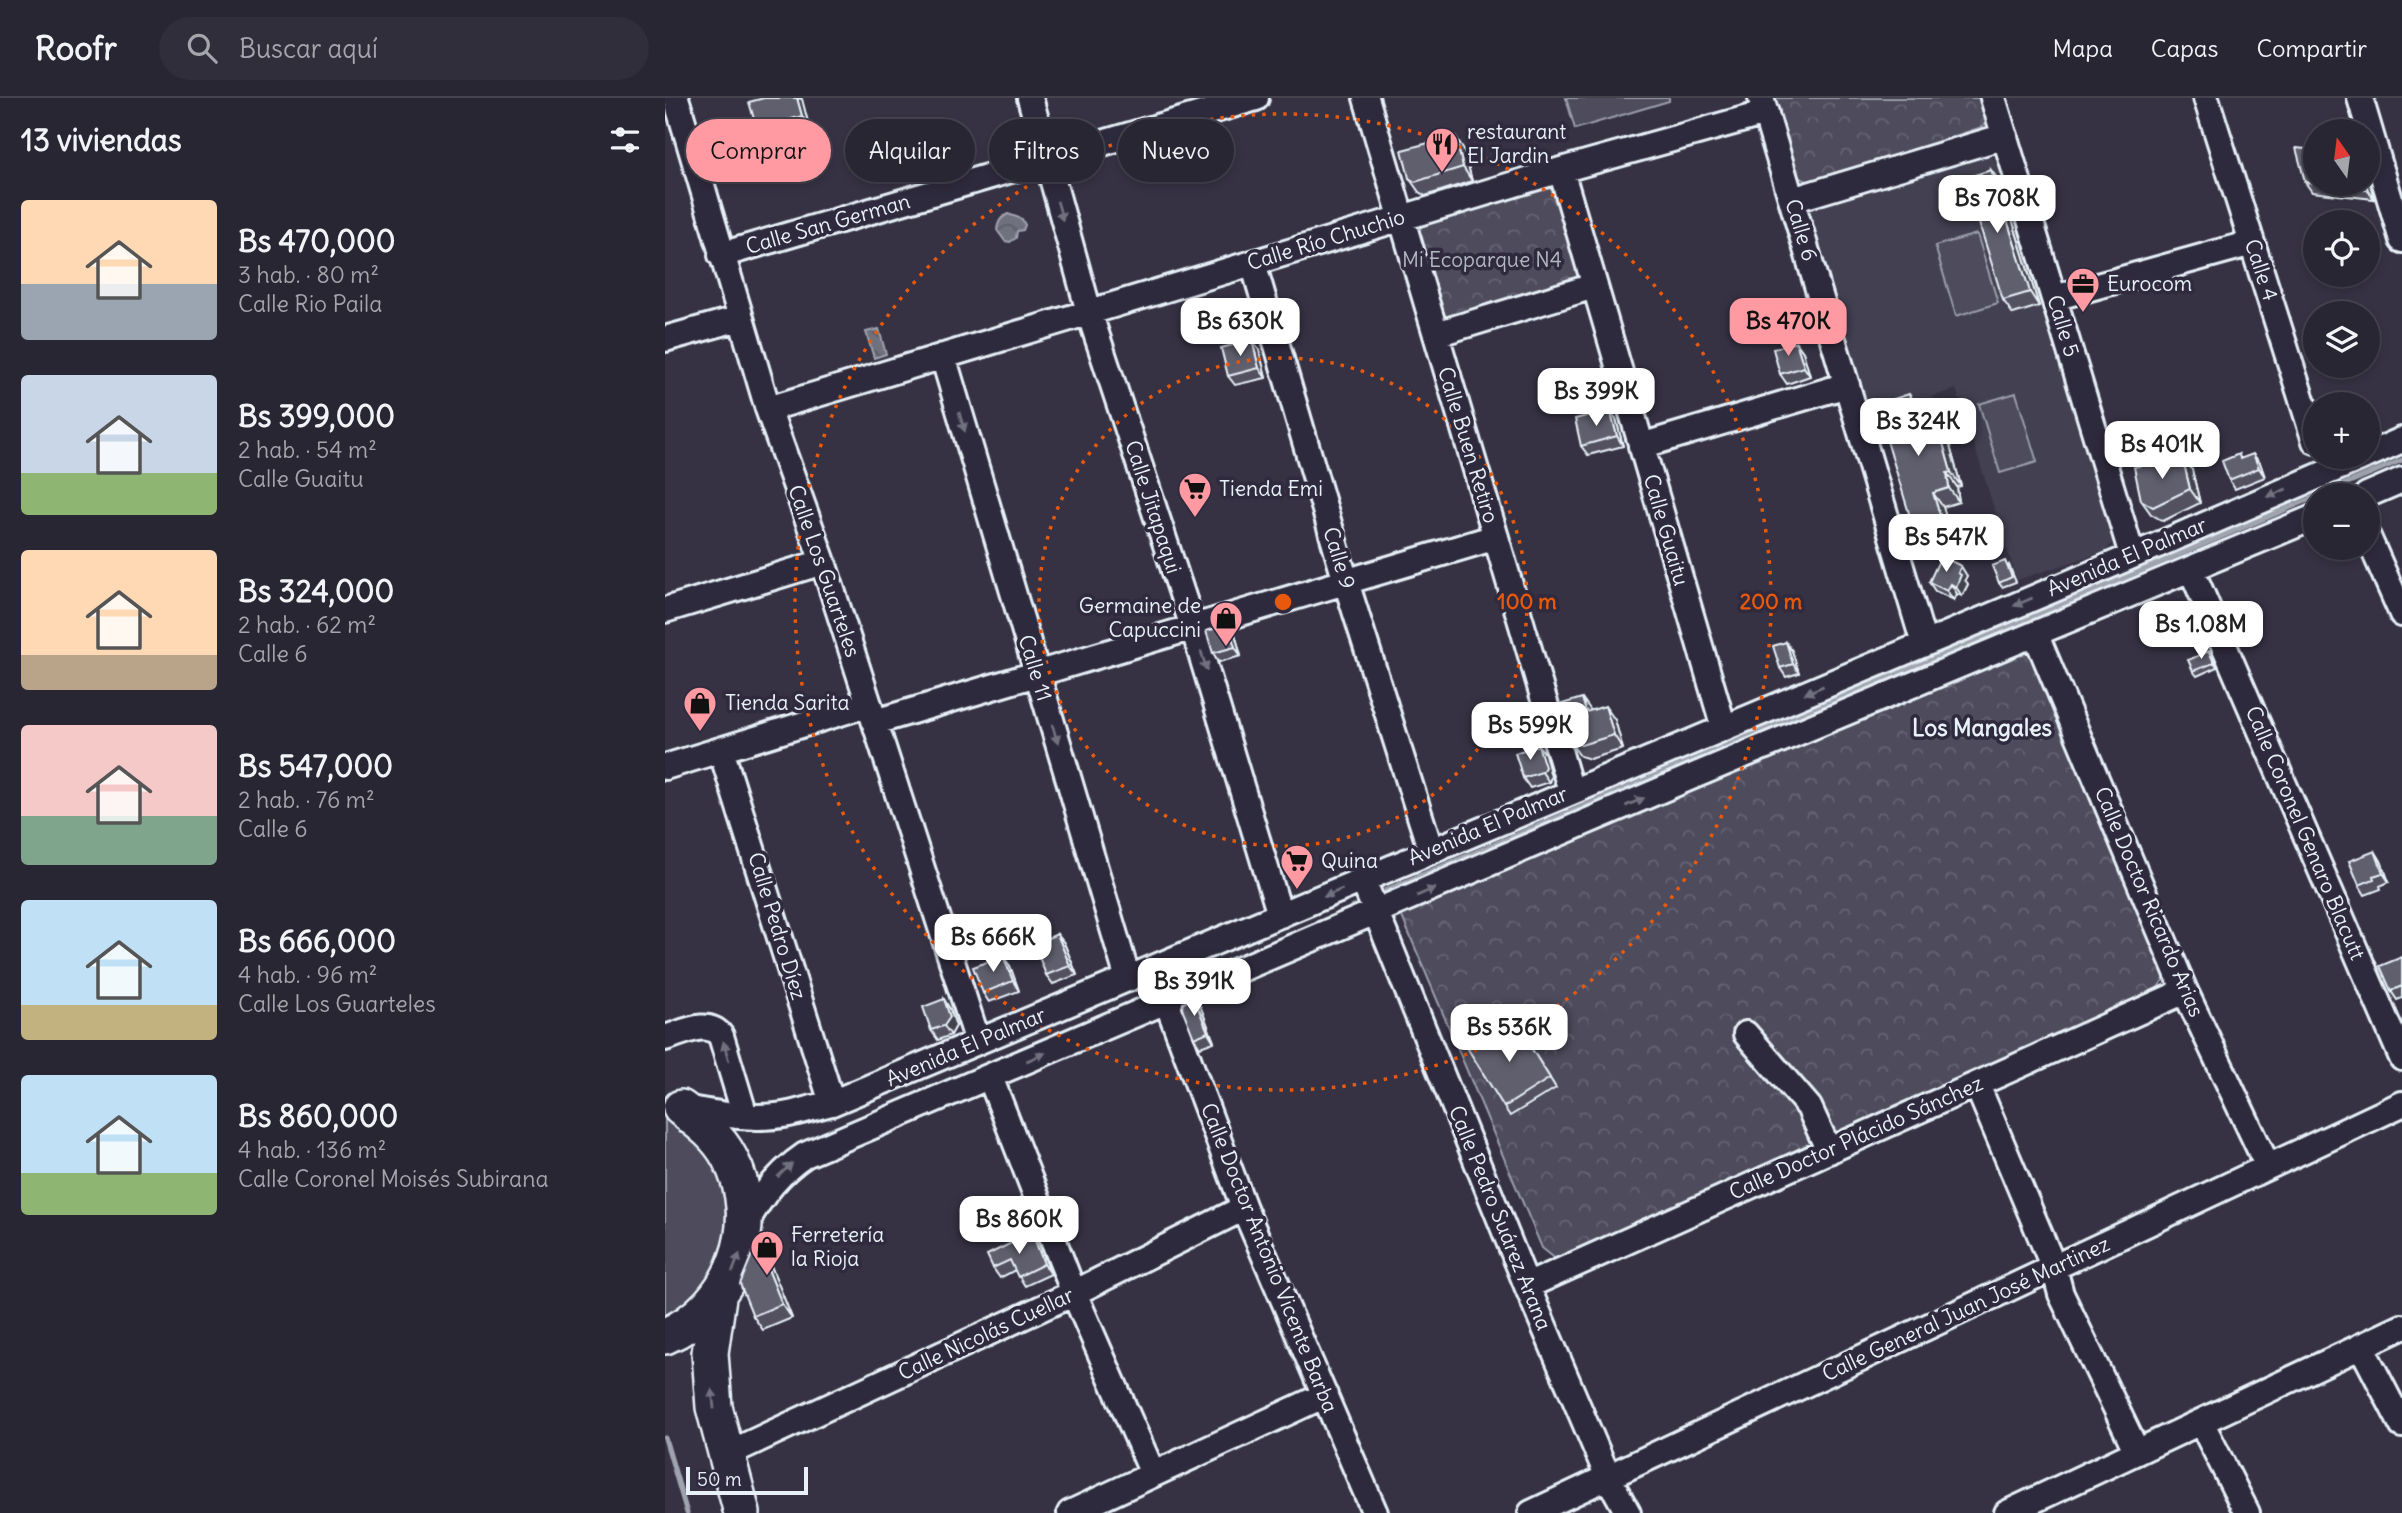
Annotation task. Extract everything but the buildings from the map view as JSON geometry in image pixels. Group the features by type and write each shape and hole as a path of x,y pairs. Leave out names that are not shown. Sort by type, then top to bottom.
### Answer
{"highway":[{"path":"667,1335 693,1321 717,1297 731,1275 741,1250 745,1225 742,1190 729,1157 709,1129 670,1100"},
{"path":"717,1297 710,1353 713,1407 742,1513"}],"street":[{"name":"Calle Jitapaqui","path":"1030,98 1035,119"},
{"name":"Calle San German","path":"1104,144 1256,98"},
{"name":"Calle Buen Retiro","path":"1366,98 1571,791"},
{"name":"Calle 5","path":"1993,98 2132,555"},
{"name":"Calle 4","path":"2206,98 2303,403"},
{"path":"2360,98 2394,186 2402,240"},
{"name":"Calle Los Guarteles","path":"679,99 721,255 768,409 823,562 978,1042"},
{"name":"Calle Río Chuchio","path":"768,409 1561,170 1764,106"},
{"name":"Calle 6","path":"1764,106 1924,644"},
{"path":"1792,200 2005,136"},
{"name":"Calle Guaitu","path":"1561,170 1724,728"},
{"name":"Calle San German","path":"721,255 989,177"},
{"name":"Calle Jitapaqui","path":"1052,182 1089,312 1193,627 1280,915"},
{"path":"2054,298 2252,243"},
{"name":"Calle 9","path":"1253,262 1346,582 1431,851"},
{"path":"1436,334 1594,286"},
{"path":"665,339 740,318"},
{"name":"Calle 11","path":"943,356 1128,979"},
{"path":"1641,446 1847,385"},
{"path":"2380,450 2402,440"},
{"name":"Avenida El Palmar","path":"670,1100 745,1116 789,1114 832,1103 1571,791 1690,760 2036,635 2132,555 2315,469"},
{"path":"2380,489 2402,480"},
{"name":"Avenida El Palmar","path":"745,1225 782,1171 805,1155 1376,914 1690,760 1724,728 1924,644 2081,597 2192,569 2303,522"},
{"path":"665,767 721,750 1037,674 1496,537"},
{"path":"2378,560 2402,614"},
{"path":"665,610 823,562"},
{"name":"Calle Coronel Genaro Blacutt","path":"2192,569 2402,1058"},
{"name":"Calle Doctor Ricardo Arias","path":"2036,635 2185,991 2268,1167"},
{"name":"Calle Pedro Díez","path":"721,750 832,1103"},
{"name":"Calle Pedro Suárez Arana","path":"1363,880 1527,1286 1608,1476 1628,1513"},
{"name":"Calle Doctor Plácido Sánchez","path":"1527,1286 2185,991"},
{"name":"Calle Doctor Antonio Vicente Barba","path":"1167,1002 1244,1208 1375,1513"},
{"path":"665,1038 707,1026 716,1028 721,1035 745,1116"},
{"path":"1746,1034 1809,1107 1829,1151"},
{"path":"944,1057 944,1072 958,1089"},
{"path":"990,1077 1074,1293 1153,1474"},
{"path":"1977,1085 2054,1268 2060,1294 2137,1452"},
{"name":"Calle General Juan José Martinez","path":"1531,1513 2402,1104"},
{"name":"Calle Nicolás Cuellar","path":"725,1455 1074,1293 1244,1208"},
{"path":"2007,1513 2047,1505 2137,1452 2402,1327"},
{"path":"2361,1346 2402,1425"},
{"path":"1070,1513 1325,1395"},
{"path":"2201,1422 2247,1513"}],"shaded area":[{"path":"1988,152 1998,164 2117,537 2106,551 2017,580 1956,389 1870,417 1806,218 1809,206"}],"green space":[{"path":"1566,98 1669,98 1669,101 1575,129"},
{"path":"1771,98 1986,98 1988,120 1982,127 1812,183 1795,176"},
{"name":"Mi Ecoparque N4","path":"1548,187 1558,195 1585,283 1445,326 1417,233 1425,222"},
{"path":"1977,234 1998,303 1956,316 1935,246"},
{"path":"2016,393 2037,462 2000,473 1979,404"},
{"path":"2029,644 2163,963 2164,979 2154,993 1558,1261 1542,1248 1400,912"},
{"path":"665,1114 701,1139 726,1183 727,1230 709,1278 694,1300 665,1320"}],"water":[{"path":"1008,214 1022,219 1025,225 1010,242 1005,241 997,230 1000,220"},
{"path":"879,329 886,354 874,358 866,332"}],"waterway":[{"path":"2347,483 2402,460"},
{"path":"1386,890 2303,502"},
{"path":"665,1438 687,1513"}],"place":[{"name":"restaurant El Jardin","path":"1442,174"},
{"name":"Eurocom","path":"2083,314"},
{"name":"Tienda Emi","path":"1195,519"},
{"name":"Germaine de Capuccini","path":"1226,648"},
{"name":"Tienda Sarita","path":"700,733"},
{"name":"Quina","path":"1297,891"},
{"name":"Ferretería la Rioja","path":"767,1277"}],"district":[{"name":"Los Mangales","path":"1982,728"}]}
